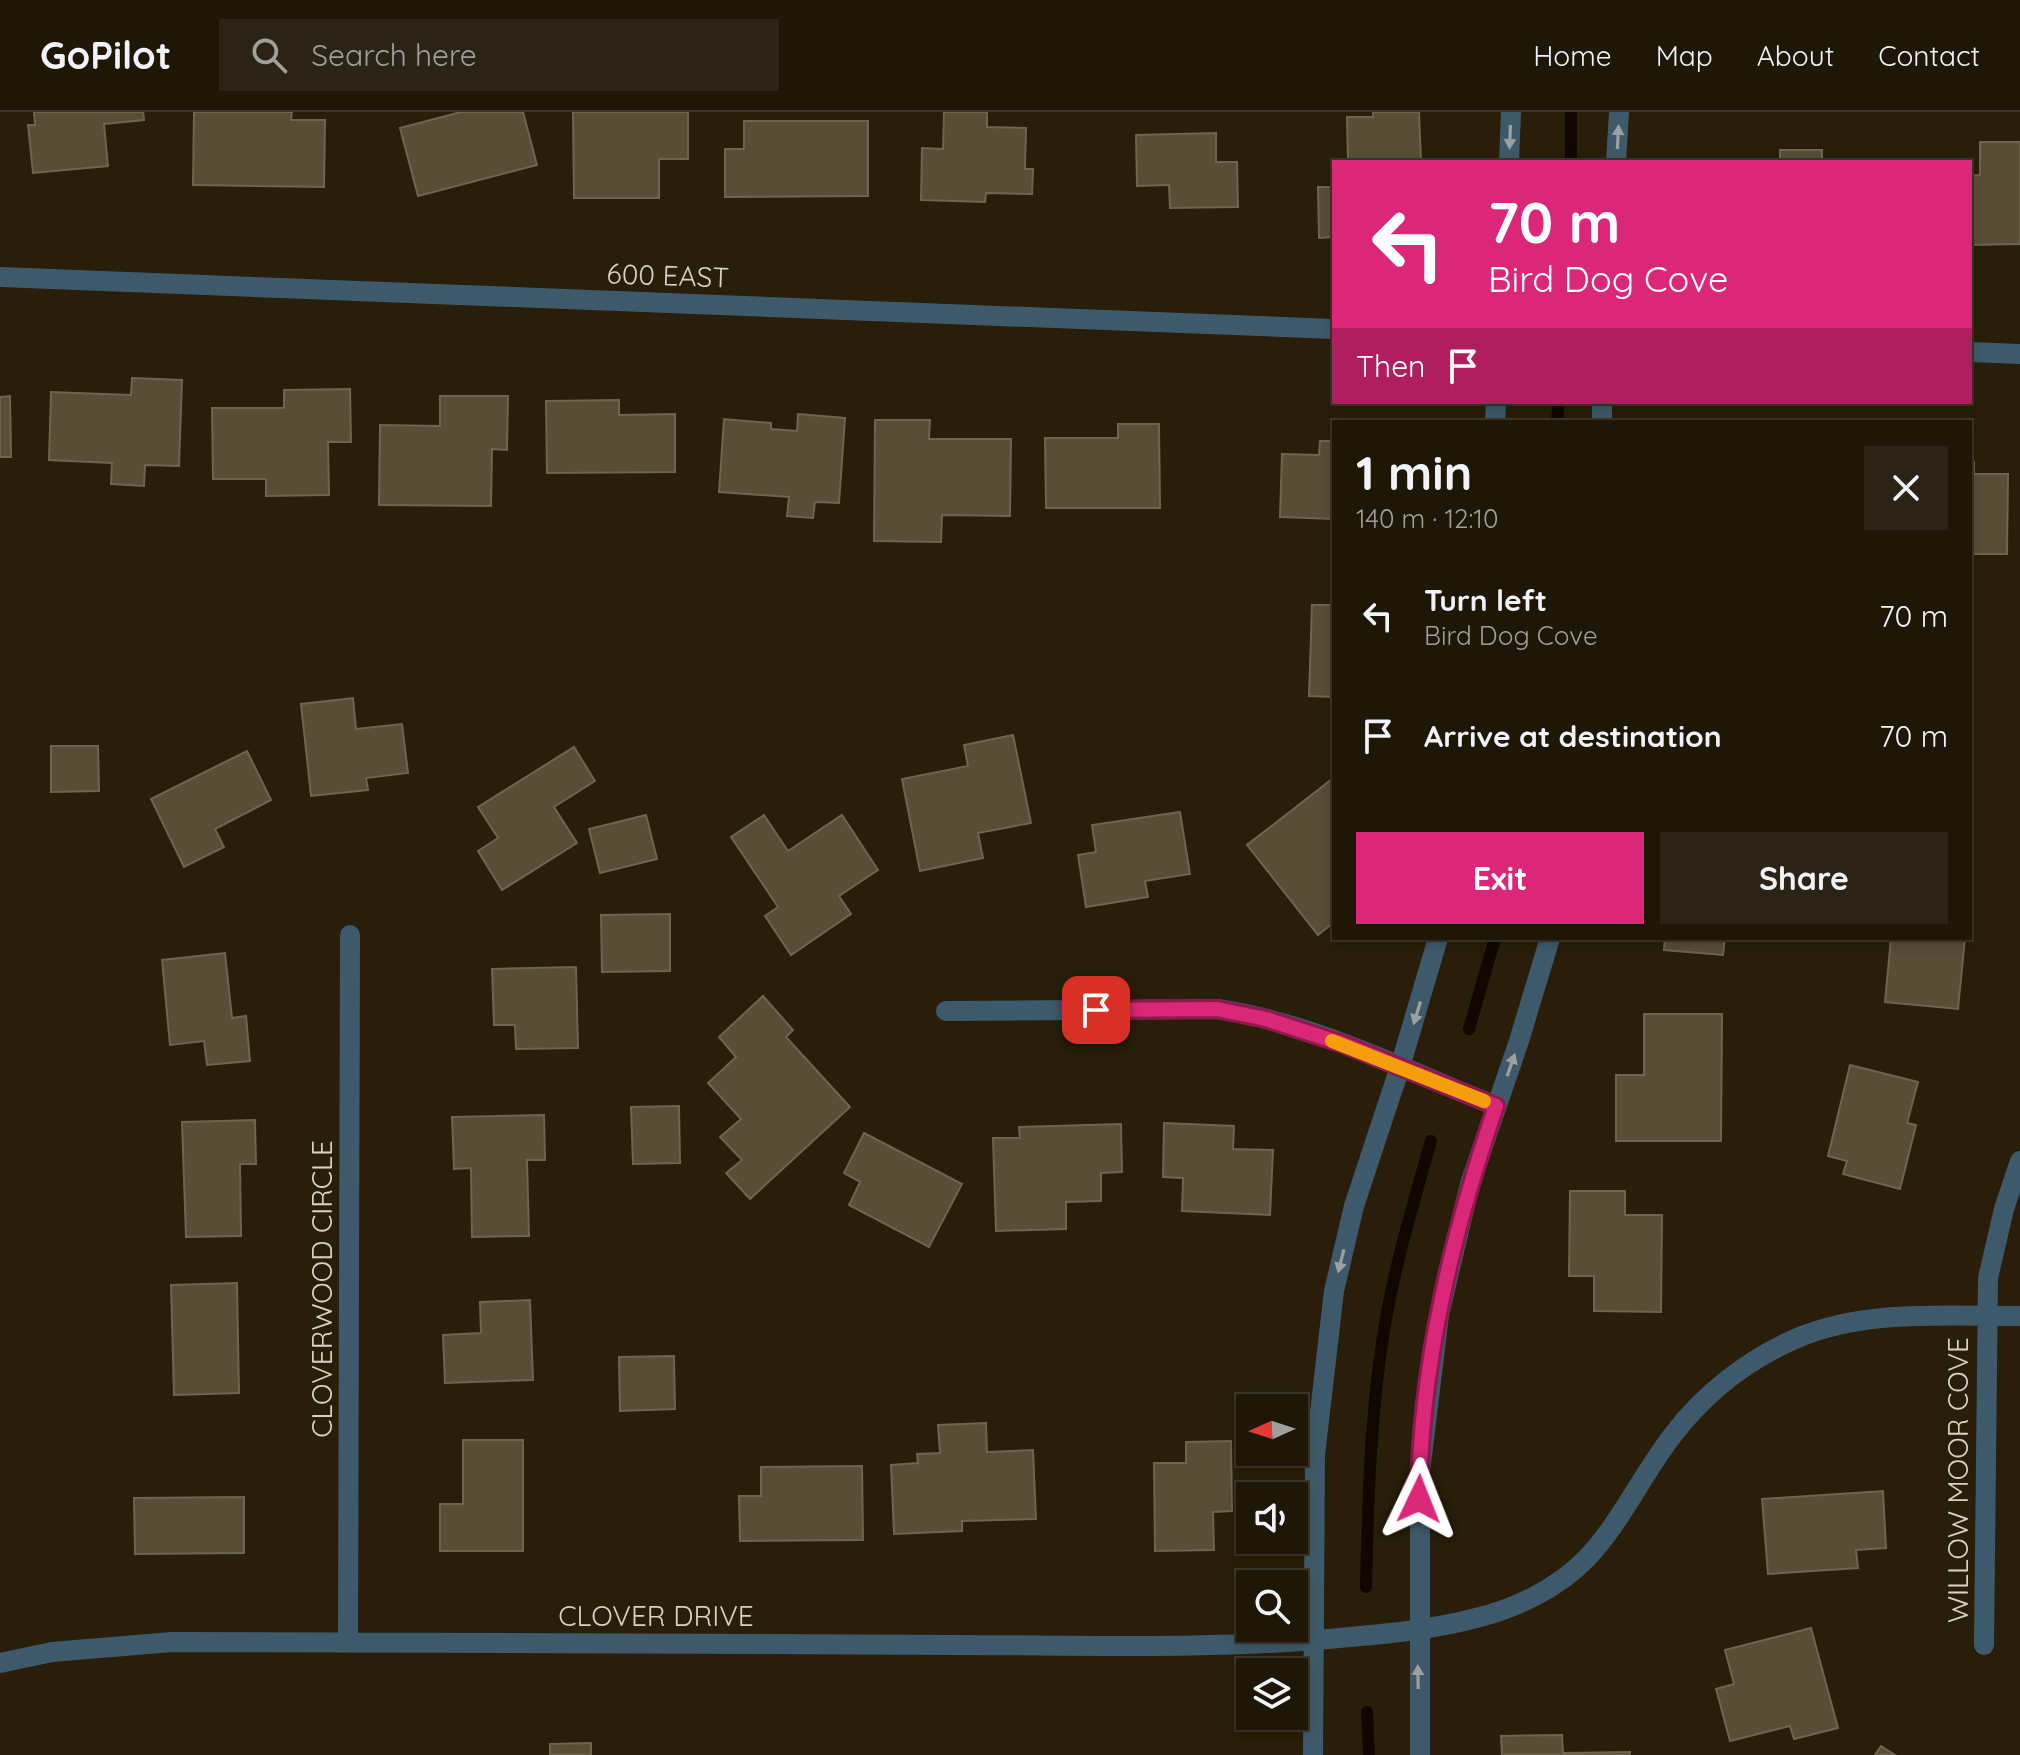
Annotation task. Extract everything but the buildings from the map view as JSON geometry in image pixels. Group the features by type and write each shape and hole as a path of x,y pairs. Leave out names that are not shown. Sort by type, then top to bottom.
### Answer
{"street":[{"path":"1509,160 1511,112"},
{"path":"1616,160 1619,112"},
{"name":"600 EAST","path":"0,277 1332,329"},
{"path":"1972,352 2020,354"},
{"name":"CLOVERWOOD CIRCLE","path":"348,1642 350,935"},
{"path":"1313,1755 1315,1455 1334,1291 1354,1206 1437,940"},
{"path":"1420,1755 1420,1472 1439,1315 1470,1184 1549,940"},
{"path":"946,1011 1217,1009 1266,1019 1343,1044 1496,1106"},
{"name":"WILLOW MOOR COVE","path":"1984,1645 1988,1278 1994,1246 2020,1161"},
{"name":"CLOVER DRIVE","path":"0,1663 52,1652 172,1642 1226,1646 1418,1631 1480,1618 1555,1585 1587,1558 1674,1433 1713,1392 1754,1360 1799,1337 1847,1324 1898,1318 2020,1316"}],"waterway":[{"path":"1571,112 1571,160"},
{"path":"1557,420 1558,409"},
{"path":"1469,1029 1494,940"},
{"path":"1366,1587 1372,1431 1383,1337 1398,1262 1431,1141"},
{"path":"1367,1712 1369,1755"}],"slow traffic":[{"path":"1332,1041 1484,1101"}],"route":[{"path":"1096,1010 1217,1009 1266,1019 1343,1044 1496,1106 1470,1184 1439,1315 1427,1400 1419,1499"}]}
